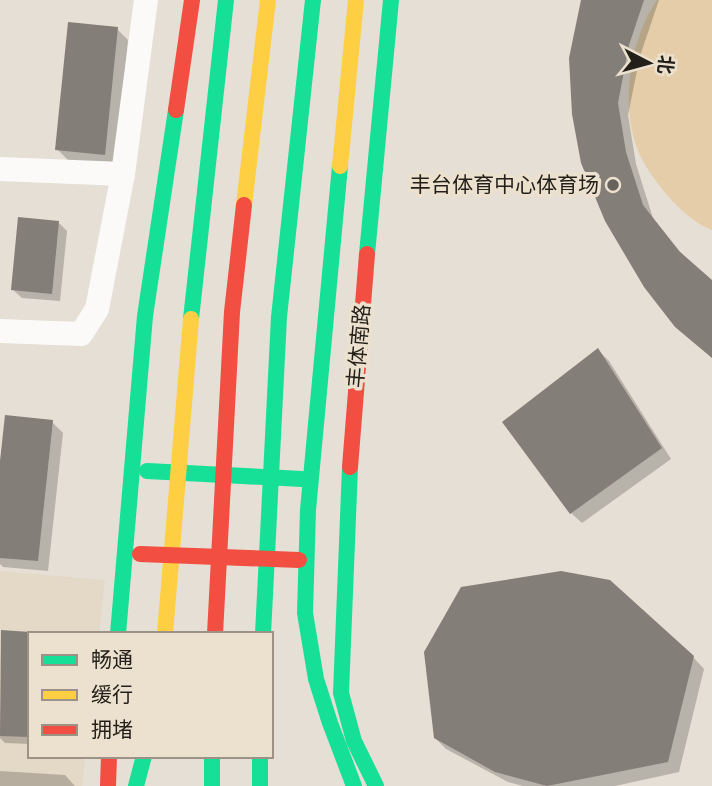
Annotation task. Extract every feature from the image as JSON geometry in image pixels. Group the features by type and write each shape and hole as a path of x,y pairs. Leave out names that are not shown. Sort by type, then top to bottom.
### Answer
{"main road":[{"path":"118,632 145,316 192,0"},
{"path":"166,632 187,352 226,0"},
{"path":"215,632 232,312 268,0"},
{"path":"263,632 279,317 313,0"},
{"path":"354,786 336,743 317,683 305,615 307,528 324,320 356,0"},
{"name":"丰体南路","path":"341,693 332,561 336,481 359,344 391,0"},
{"path":"132,470 336,481"},
{"path":"125,554 332,561"},
{"path":"328,773 341,693"},
{"path":"341,693 355,741 376,786"},
{"path":"107,786 109,758"},
{"path":"136,786 143,758"},
{"path":"212,758 212,786"},
{"path":"260,758 260,786"}],"street":[{"path":"0,331 81,334 97,309 123,174 146,0"},
{"path":"0,169 123,174"}],"shaded area":[{"path":"657,0 712,0 712,230 691,218 668,196 646,166 634,139 629,104 631,67 641,32"},
{"path":"0,571 105,580 99,632 28,632 28,758 85,758 82,786 0,786"}],"building":[{"name":"丰台体育中心体育场","path":"581,0 644,0 629,45 618,103 626,152 643,205 679,251 712,280 712,358 675,327 644,287 605,221 581,163 572,114 569,58"},
{"path":"68,22 118,27 105,155 55,150"},
{"path":"18,217 59,221 52,294 11,290"},
{"path":"598,348 662,448 570,514 502,422"},
{"path":"5,415 53,420 38,561 0,558 0,461"},
{"path":"561,571 610,580 694,656 668,762 547,786 495,772 434,738 424,652 461,587"},
{"path":"1,630 30,632 28,737 0,736"}],"traffic: fast":[{"path":"191,319 226,0"},
{"path":"263,632 279,317 313,0"},
{"path":"367,254 391,0"},
{"path":"118,632 145,316 176,110"},
{"path":"340,166 308,510 305,613 316,679 354,786"},
{"path":"350,467 341,693 354,741 376,786"},
{"path":"147,471 302,479"},
{"path":"136,786 143,758"},
{"path":"212,758 212,786"},
{"path":"260,758 260,786"}],"traffic: slow":[{"path":"244,205 268,0"},
{"path":"340,166 356,0"},
{"path":"165,632 191,319"}],"traffic: jam":[{"path":"176,110 192,0"},
{"path":"215,632 232,312 244,205"},
{"path":"350,467 367,254"},
{"path":"140,554 299,560"},
{"path":"108,786 109,758"}],"place":[{"name":"丰台体育中心体育场","path":"613,185"}]}
